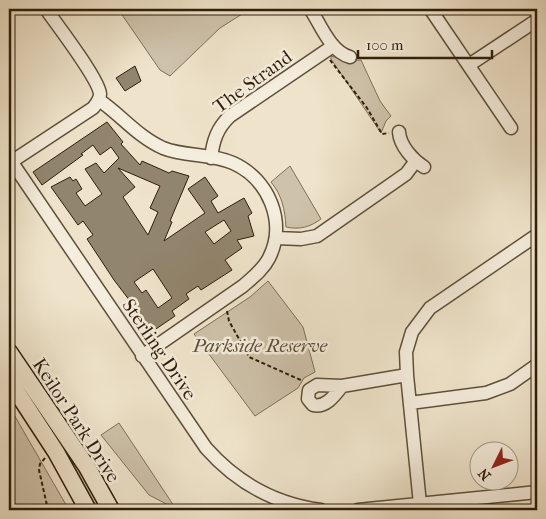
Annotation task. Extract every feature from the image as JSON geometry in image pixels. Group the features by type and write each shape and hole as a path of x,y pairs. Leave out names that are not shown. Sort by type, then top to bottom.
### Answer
{"main road":[{"name":"Keilor Park Drive","path":"9,352 87,467 111,510"},
{"name":"Keilor Park Drive","path":"9,380 56,452 88,510"}],"street":[{"path":"10,160 92,108 99,100 100,94 94,80 46,9"},
{"path":"311,10 331,52 350,57"},
{"path":"430,10 510,128"},
{"path":"469,65 537,20"},
{"name":"The Strand","path":"211,158 214,138 221,125 230,116 331,52"},
{"path":"99,100 154,143 176,153 231,162 255,179 272,206 276,238 268,260 243,286 142,356"},
{"path":"276,238 301,239 317,236 420,164 399,139 399,132"},
{"name":"Sterling Drive","path":"10,160 199,440 223,466 245,483 271,497 298,506 321,510"},
{"path":"420,504 407,375 408,342 412,332 422,315 436,303 537,235"},
{"path":"410,403 486,393 510,384 537,365"},
{"path":"342,386 407,375"},
{"path":"358,510 537,492"}],"path":[{"path":"331,52 382,134"},
{"path":"227,309 229,321 249,356 305,381"},
{"path":"47,457 40,464 39,470 48,510"}],"green space":[{"path":"118,9 250,9 220,28 170,76 160,70"},
{"path":"331,56 349,61 361,60 380,101 391,116 386,121 381,133 331,59"},
{"path":"290,166 321,219 305,227 286,227 282,203 278,192 271,182"},
{"name":"Parkside Reserve","path":"268,281 303,327 315,372 304,378 298,388 255,416 194,334 250,297"},
{"path":"9,361 105,510 93,510 41,418 9,371"},
{"path":"9,406 69,510 9,510"},
{"path":"119,423 176,509 149,495 101,435"}],"building":[{"path":"135,66 141,81 125,91 116,78"},
{"path":"107,122 123,142 121,144 140,165 142,161 169,173 172,171 189,176 170,221 172,222 164,241 205,213 188,189 205,177 218,196 211,201 218,213 244,198 252,213 248,216 254,236 237,240 242,248 225,260 232,270 201,290 198,286 186,294 189,299 172,311 175,316 150,333 141,319 143,318 114,280 87,239 93,235 83,221 78,225 51,187 70,177 73,181 76,179 82,189 76,193 85,206 102,194 85,169 96,163 104,173 119,158 111,147 100,155 93,145 81,154 83,155 42,185 33,172","holes":["118,168 160,186 150,208 158,212 148,235 123,197 135,187","224,220 231,231 214,244 205,232","153,269 172,298 158,308 146,290 142,293 134,282"]}]}
